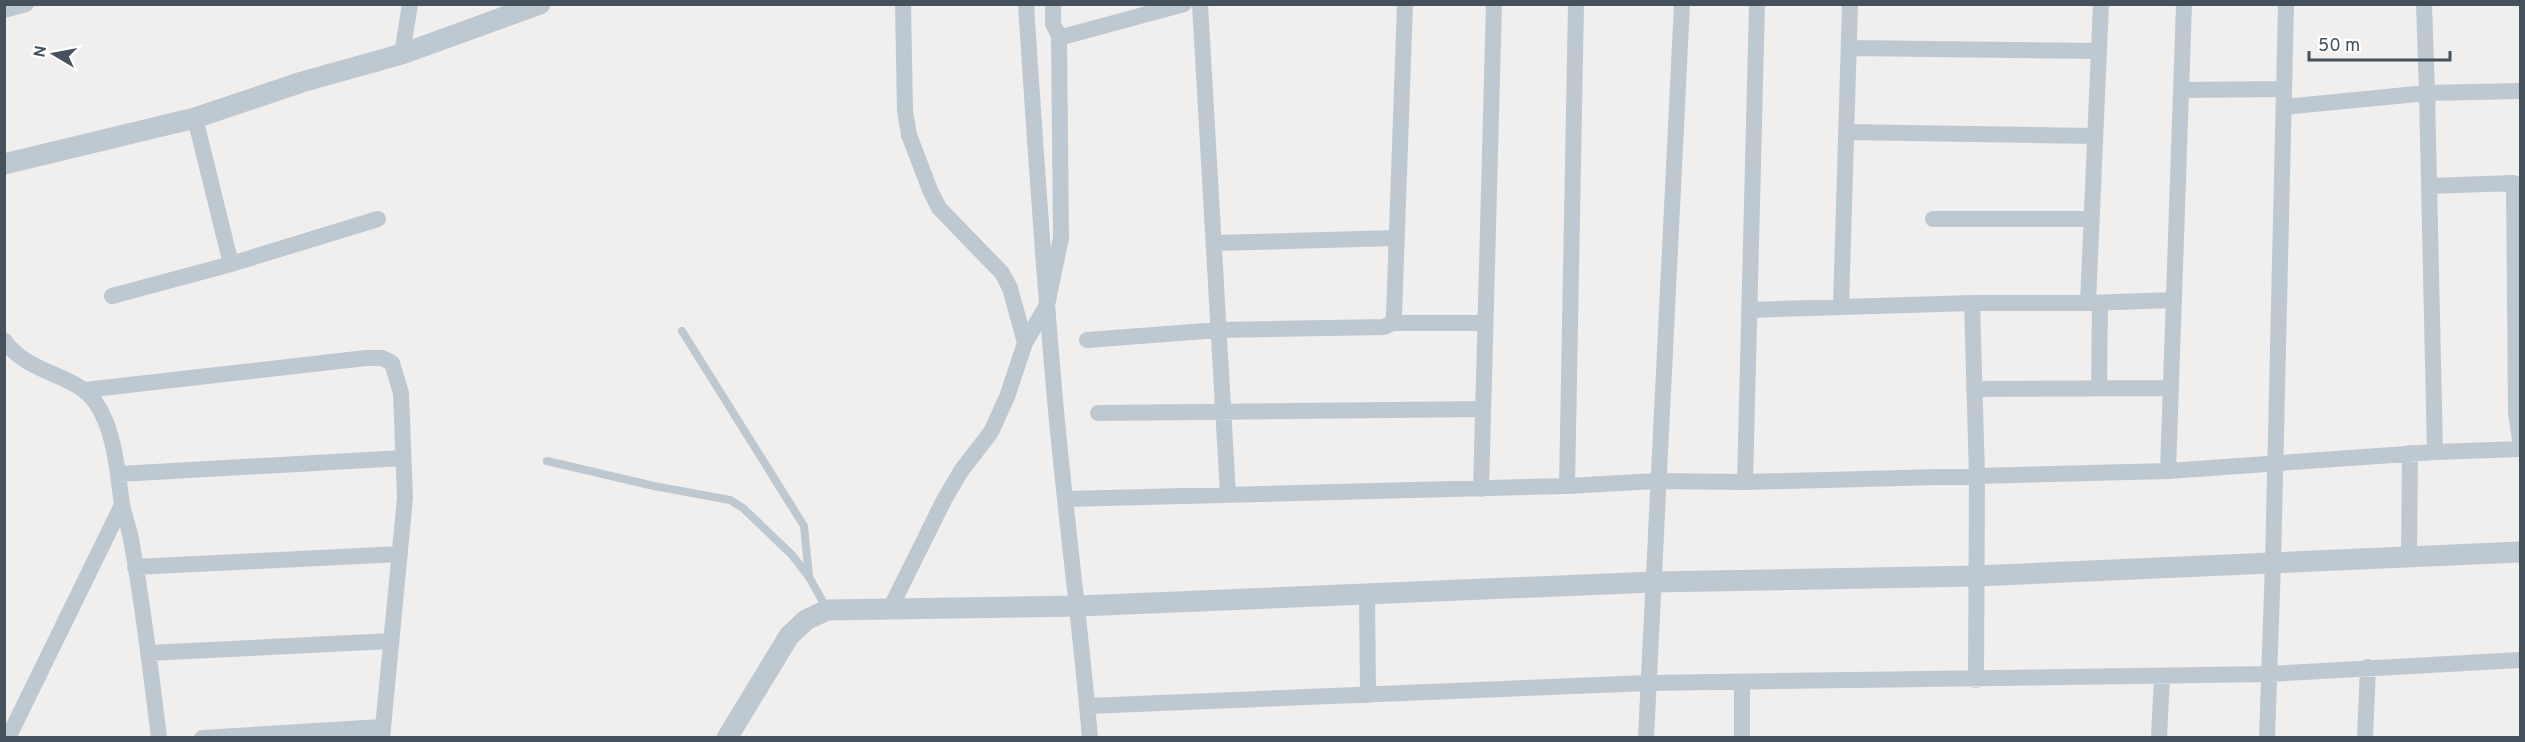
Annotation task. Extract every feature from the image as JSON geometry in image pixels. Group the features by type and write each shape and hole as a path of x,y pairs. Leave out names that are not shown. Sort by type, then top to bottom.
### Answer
{"street":[{"path":"4,10 26,4"},
{"path":"402,54 410,4"},
{"path":"4,164 195,118 302,82 402,54 540,4"},
{"path":"903,4 905,111 909,135 939,208 1002,273 1010,288 1025,343"},
{"path":"1026,4 1047,305 1079,606 1090,738"},
{"path":"889,611 944,500 961,471 991,432 1007,397 1025,343 1047,305 1061,238 1059,36 1053,24 1053,4"},
{"path":"1059,36 1074,36 1184,4"},
{"path":"1200,4 1228,495"},
{"path":"1392,323 1405,4"},
{"path":"1480,489 1494,4"},
{"path":"1567,486 1576,4"},
{"path":"1646,738 1682,4"},
{"path":"1745,482 1756,4"},
{"path":"1841,307 1850,4"},
{"path":"2099,388 2092,219 2101,4"},
{"path":"2168,471 2184,4"},
{"path":"2267,738 2286,4"},
{"path":"2424,4 2435,452"},
{"path":"1849,48 2099,51"},
{"path":"2182,90 2284,89"},
{"path":"2284,107 2427,93 2520,91"},
{"path":"195,118 231,264"},
{"path":"1846,132 2096,136"},
{"path":"2429,186 2517,183 2516,413 2520,440"},
{"path":"112,296 231,264 378,219"},
{"path":"1933,219 2092,219"},
{"path":"1214,243 1397,238"},
{"path":"1749,310 2174,300"},
{"path":"1972,303 1977,476 1976,680"},
{"path":"1087,340 1219,330 1384,327 1392,323 1485,323"},
{"path":"4,340 10,348 35,367 85,390 103,414 119,474 122,505 131,538 159,738"},
{"path":"85,390 354,359 382,358 392,363 401,393 405,498 382,732 202,738"},
{"path":"1974,389 2171,388"},
{"path":"1098,412 1224,413 1483,409"},
{"path":"1066,499 1480,489 1657,481 1745,482 2168,471 2410,453 2520,449"},
{"path":"2409,557 2410,453"},
{"path":"119,474 403,458"},
{"path":"8,738 122,505"},
{"path":"727,738 789,636 806,620 827,610 889,611 1079,606 1653,582 1977,576 2520,552"},
{"path":"135,567 400,554"},
{"path":"1367,594 1368,695"},
{"path":"148,653 391,642"},
{"path":"1087,706 1648,683 2269,674 2520,660"},
{"path":"2365,738 2368,667"},
{"path":"2159,738 2162,676"},
{"path":"1742,683 1742,738"}],"lane":[{"path":"682,331 804,526 809,577"},
{"path":"547,461 654,486 730,500 743,508 792,555 809,577 827,610"}]}
